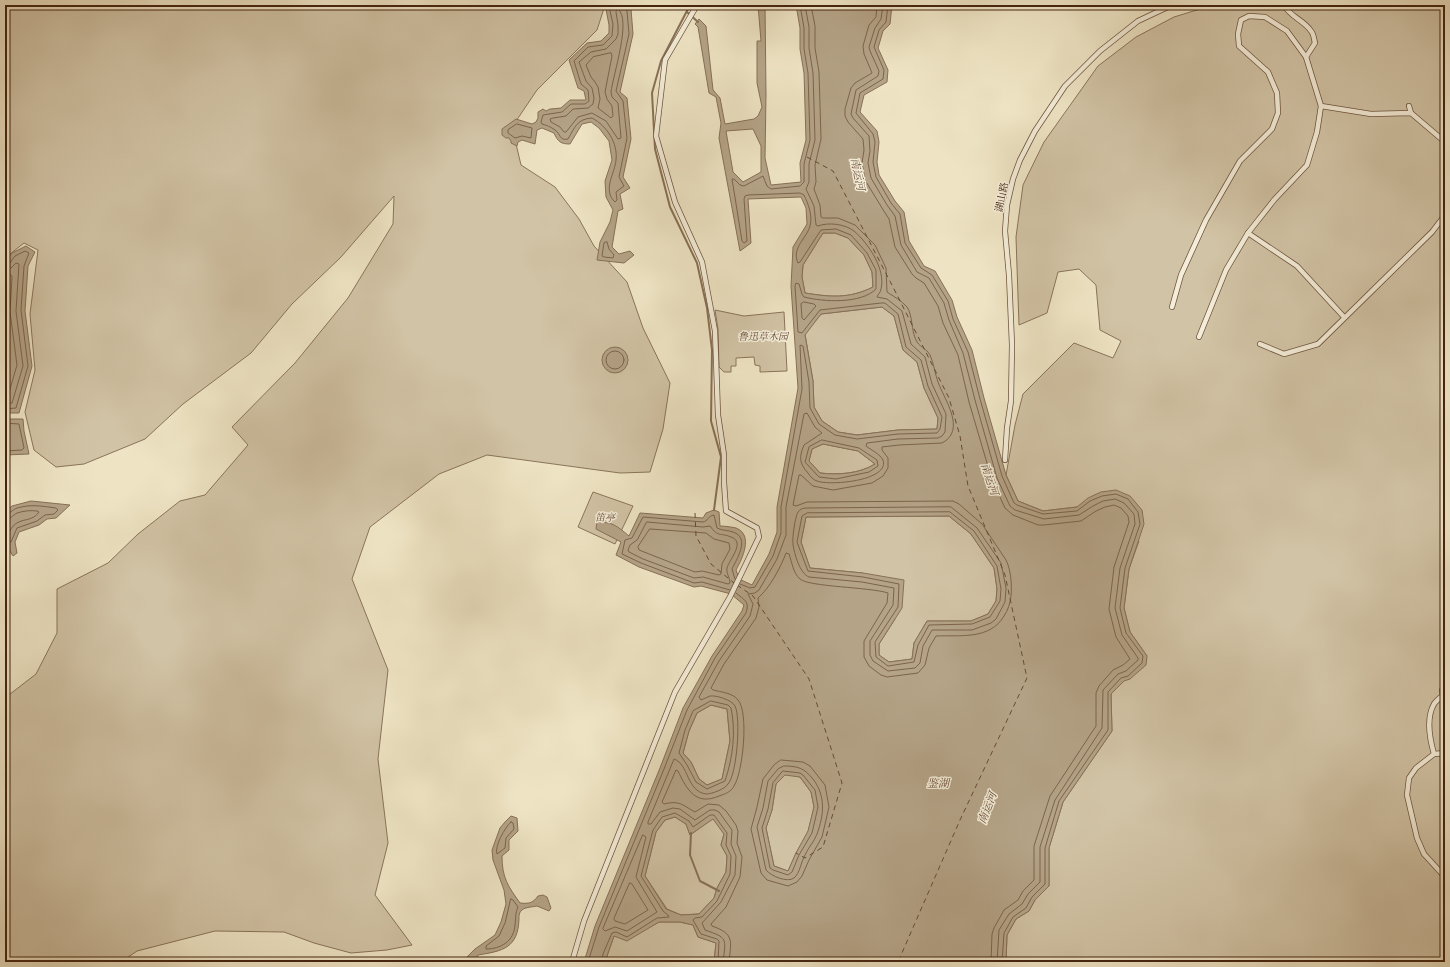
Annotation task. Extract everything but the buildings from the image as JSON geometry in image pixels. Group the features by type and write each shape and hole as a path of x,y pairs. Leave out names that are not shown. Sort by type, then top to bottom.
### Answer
{"street":[{"path":"572,962 587,914 675,692 730,597 759,537 757,528 726,511 724,455 718,415 715,331 702,262 675,202 656,136 665,60 698,5"},
{"name":"湖山路","path":"1004,460 1011,401 1012,345 1009,275 1005,231 1007,205 1020,160 1034,131 1065,86 1100,51 1138,21 1172,5"},
{"path":"1284,5 1291,15 1312,31 1315,44 1306,57"},
{"path":"1172,307 1181,275 1206,220 1240,161 1272,129 1278,113 1277,93 1268,72 1239,46 1238,34 1241,20 1249,16 1265,17 1287,31 1306,57 1321,106 1317,132 1307,165 1274,200 1248,233 1226,270 1199,337"},
{"path":"1321,106 1371,114 1411,113"},
{"path":"1409,106 1411,113 1445,142"},
{"path":"1260,344 1284,354 1318,344 1432,232 1445,215"},
{"path":"1248,233 1297,266 1344,317"},
{"path":"1434,754 1430,742 1430,714 1434,703 1444,694 1442,690 1445,686"},
{"path":"1445,753 1434,754 1416,768 1409,778 1407,796 1417,838 1424,854 1445,877"}],"green space":[{"path":"5,5 605,5 597,30 537,90 512,127 521,165 555,187 579,219 594,246 627,282 643,328 670,383 663,429 650,472 620,473 487,455 439,474 370,527 352,579 388,670 378,759 388,843 375,895 412,945 387,950 351,953 314,943 284,932 215,931 137,951 121,962 5,962 5,698 36,674 57,633 57,589 108,563 138,534 180,501 205,495 248,445 232,427 295,363 348,298 393,224 394,196 341,257 292,304 251,353 183,404 145,439 84,464 56,467 34,450 25,412 35,370 30,314 38,250 24,243 5,258"},
{"path":"1213,5 1445,5 1445,962 1006,962 1007,935 1016,919 1029,911 1035,900 1049,886 1049,848 1063,802 1112,731 1111,694 1147,656 1130,632 1124,608 1129,569 1139,541 1077,507 1043,511 1018,501 1006,475 1015,425 1023,394 1074,343 1113,358 1121,341 1100,330 1096,285 1079,269 1058,272 1047,313 1019,325 1016,237 1023,185 1044,142 1098,66 1136,37 1174,17"},
{"path":"823,233 835,233 848,238 864,255 872,272 873,287 856,294 840,296 805,293 802,277 803,265"},
{"path":"882,307 894,316 903,350 917,362 924,388 938,418 937,429 898,430 857,435 838,432 822,421 814,407 813,381 805,334 821,314"},
{"name":"鲁迅草木园","path":"715,310 744,316 784,312 787,371 760,372 760,366 755,365 754,357 736,358 736,366 731,366 731,372 724,372 719,367 718,329"},
{"path":"823,444 858,451 875,464 855,472 834,474 820,473 809,461 812,449"},
{"name":"笛亭","path":"593,492 633,506 615,544 578,527"},
{"path":"949,516 971,534 994,568 997,589 996,601 988,614 971,621 927,621 914,643 912,659 889,662 879,655 879,644 895,619 863,573 810,568 801,542 806,517"},
{"path":"711,705 727,709 730,741 722,779 707,785 699,779 691,762 683,753 689,731 697,713"},
{"path":"785,774 800,777 811,792 814,807 808,832 788,871 774,866 766,828 772,810 776,784"},
{"path":"675,817 686,824 690,835 713,818 724,834 721,845 727,856 726,872 717,888 714,898 699,914 681,915 667,909 645,876 656,832 665,820"},
{"path":"659,922 680,922 693,925 698,937 716,943 714,962 606,962 614,936 650,927"}],"water":[{"path":"610,5 627,5 631,9 633,34 620,92 627,98 631,139 623,177 630,188 620,194 623,209 618,211 612,247 619,254 630,251 634,255 624,263 597,260 600,242 610,222 613,210 606,197 605,181 612,160 609,141 599,128 591,122 582,124 570,144 560,142 554,133 542,128 537,130 535,144 522,140 518,142 517,146 511,143 509,138 502,135 502,129 516,119 532,124 536,122 538,118 538,112 543,109 546,111 561,108 570,100 586,100 584,91 578,88 569,60 587,43 601,41 609,33 606,9"},
{"name":"鉴湖","path":"758,5 765,5 765,158 771,185 801,182 800,163 806,140 804,73 800,49 800,28 796,5 892,5 890,24 883,31 878,48 888,70 887,82 864,95 860,112 877,131 879,142 877,162 879,175 895,201 904,212 909,241 924,266 935,271 952,300 957,317 972,350 1006,475 1018,501 1043,511 1077,507 1088,498 1101,492 1116,490 1130,496 1142,510 1144,524 1129,569 1124,608 1130,632 1147,656 1146,665 1130,679 1124,681 1111,694 1112,731 1063,802 1049,848 1049,886 1035,900 1029,911 1016,919 1007,935 1006,962 714,962 716,943 698,937 693,925 680,922 659,922 627,941 614,936 606,962 584,962 595,926 683,708 712,656 742,611 744,605 731,594 701,586 694,587 639,567 616,555 621,542 596,529 597,522 614,525 629,536 640,513 703,518 706,513 714,510 719,512 720,526 736,528 741,531 744,536 745,548 736,570 739,579 752,585 769,554 777,532 777,507 798,388 791,286 793,247 807,224 806,208 801,197 748,199 751,243 740,251 719,138 721,123 716,97 709,93 698,27 695,24 699,19 706,26 713,90 720,98 725,124 754,119 758,116 762,107 757,83 757,41 761,41","holes":["753,129 761,146 761,172 743,182 733,172 726,131","823,233 835,233 848,238 864,255 872,272 873,287 856,294 839,296 805,293 802,277 803,265","882,307 894,316 903,350 917,362 924,388 938,418 937,429 898,430 857,435 838,432 822,421 814,407 813,381 805,335 821,314","823,444 858,451 875,464 855,472 827,474 820,473 809,461 812,449","949,516 971,534 994,568 997,589 996,601 988,614 971,621 927,621 914,643 912,659 889,662 879,655 879,644 902,608 904,580 863,573 810,568 801,542 806,517","711,705 727,709 730,741 722,779 707,785 699,779 691,762 683,753 689,731 697,713","785,775 800,777 811,792 814,807 808,831 788,871 774,866 766,828 772,810 776,784","675,817 686,824 690,835 713,819 724,834 721,845 727,856 726,872 717,888 714,898 699,914 681,915 666,909 645,876 656,832 665,820"]},
{"path":"26,246 35,252 28,266 25,311 32,366 19,413 5,413 5,262 12,253"},
{"path":"615,347 625,350 628,360 625,370 615,373 605,370 602,360 605,350"},
{"path":"5,419 23,419 29,454 5,455"},
{"path":"31,501 70,505 56,518 47,519 39,525 19,532 15,542 17,553 13,556 5,543 5,512 12,506"},
{"path":"511,816 517,818 518,831 509,840 509,850 502,856 502,864 506,881 520,903 530,902 538,896 543,895 547,897 551,908 549,911 537,906 523,909 519,914 516,936 508,946 495,952 478,955 475,962 462,962 475,949 495,935 501,922 506,904 504,890 493,860 492,850 500,828"}],"waterway":[{"path":"690,5 661,61 652,93 655,149 670,207 697,263 707,308 712,350 711,421 721,457 714,510"},
{"path":"687,12 698,22"},
{"path":"691,833 690,855 700,881 719,891"}],"ferry route":[{"path":"807,157 833,171 949,398 960,436 968,486 1005,575 1027,678 960,820 898,962"},
{"path":"695,513 696,536 711,564 734,583"},
{"path":"737,585 753,596 809,679 842,783 823,847 805,858 796,853"}],"water label":[{"name":"南运河","path":"858,174"},
{"name":"南运河","path":"990,479"},
{"name":"南运河","path":"987,808"}]}
